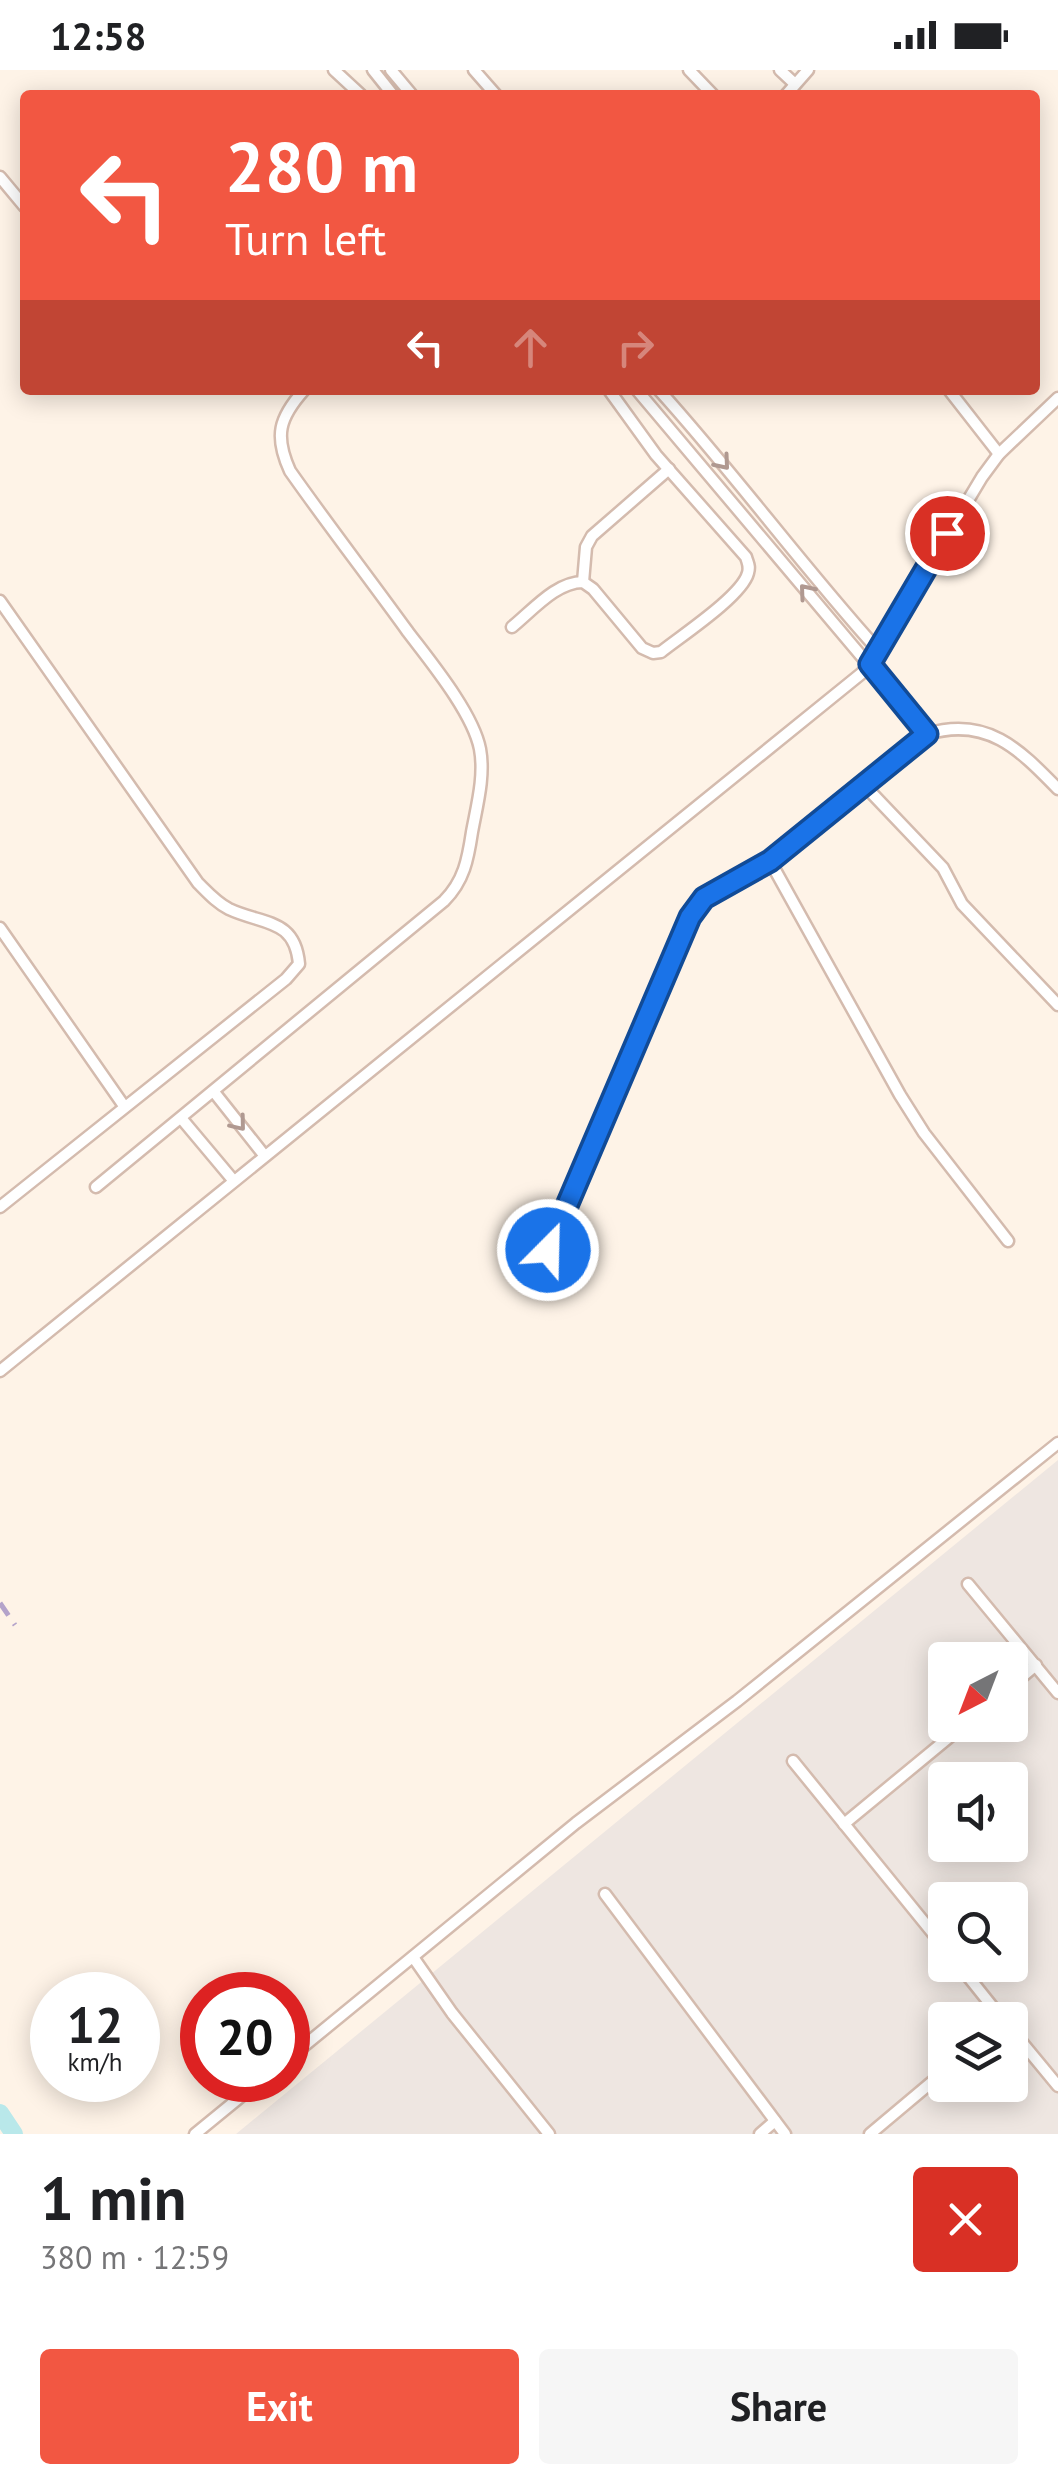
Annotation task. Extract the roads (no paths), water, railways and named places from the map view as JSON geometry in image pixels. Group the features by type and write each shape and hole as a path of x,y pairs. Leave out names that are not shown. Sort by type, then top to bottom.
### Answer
{"lane":[{"path":"334,70 356,90"},
{"path":"372,70 389,90"},
{"path":"392,70 408,90"},
{"path":"474,70 492,90"},
{"path":"689,70 708,90"},
{"path":"780,70 796,84"},
{"path":"791,90 808,70"},
{"path":"0,177 20,201"},
{"path":"96,1186 444,902 462,878 481,756 472,726 437,670 300,486 281,451 283,420 300,395"},
{"path":"512,626 561,586 584,582 642,648 661,652 728,600 748,576 746,557 669,470 613,395"},
{"path":"642,395 927,734"},
{"path":"663,395 878,650"},
{"path":"953,395 999,454"},
{"path":"1,1366 862,673 999,454 1058,398"},
{"path":"584,582 586,547 592,536 669,470"},
{"path":"0,600 198,883 229,909 286,930 298,948 299,964 286,979 0,1207"},
{"path":"548,1250 690,917 704,898 770,861 927,734 970,728 1000,738 1032,762 1058,789"},
{"path":"864,785 943,868 962,904 1058,1005"},
{"path":"770,861 900,1095 924,1133 1008,1241"},
{"path":"0,928 124,1106"},
{"path":"214,1092 264,1155"},
{"path":"181,1118 233,1180"},
{"path":"310,2041 576,1822 737,1702 1058,1443"},
{"path":"968,1584 1058,1692"},
{"path":"1028,1672 1036,1666"},
{"path":"844,1824 943,1742"},
{"path":"793,1761 928,1927"},
{"path":"606,1894 785,2134"},
{"path":"412,1958 549,2134"},
{"path":"973,1982 989,2002"},
{"path":"1028,2050 1058,2086"},
{"path":"870,2134 928,2085"},
{"path":"195,2134 235,2102"},
{"path":"760,2134 776,2121"}],"waterway":[{"path":"0,2113 14,2134"}],"railway":[{"path":"0,1603 15,1625"}]}
